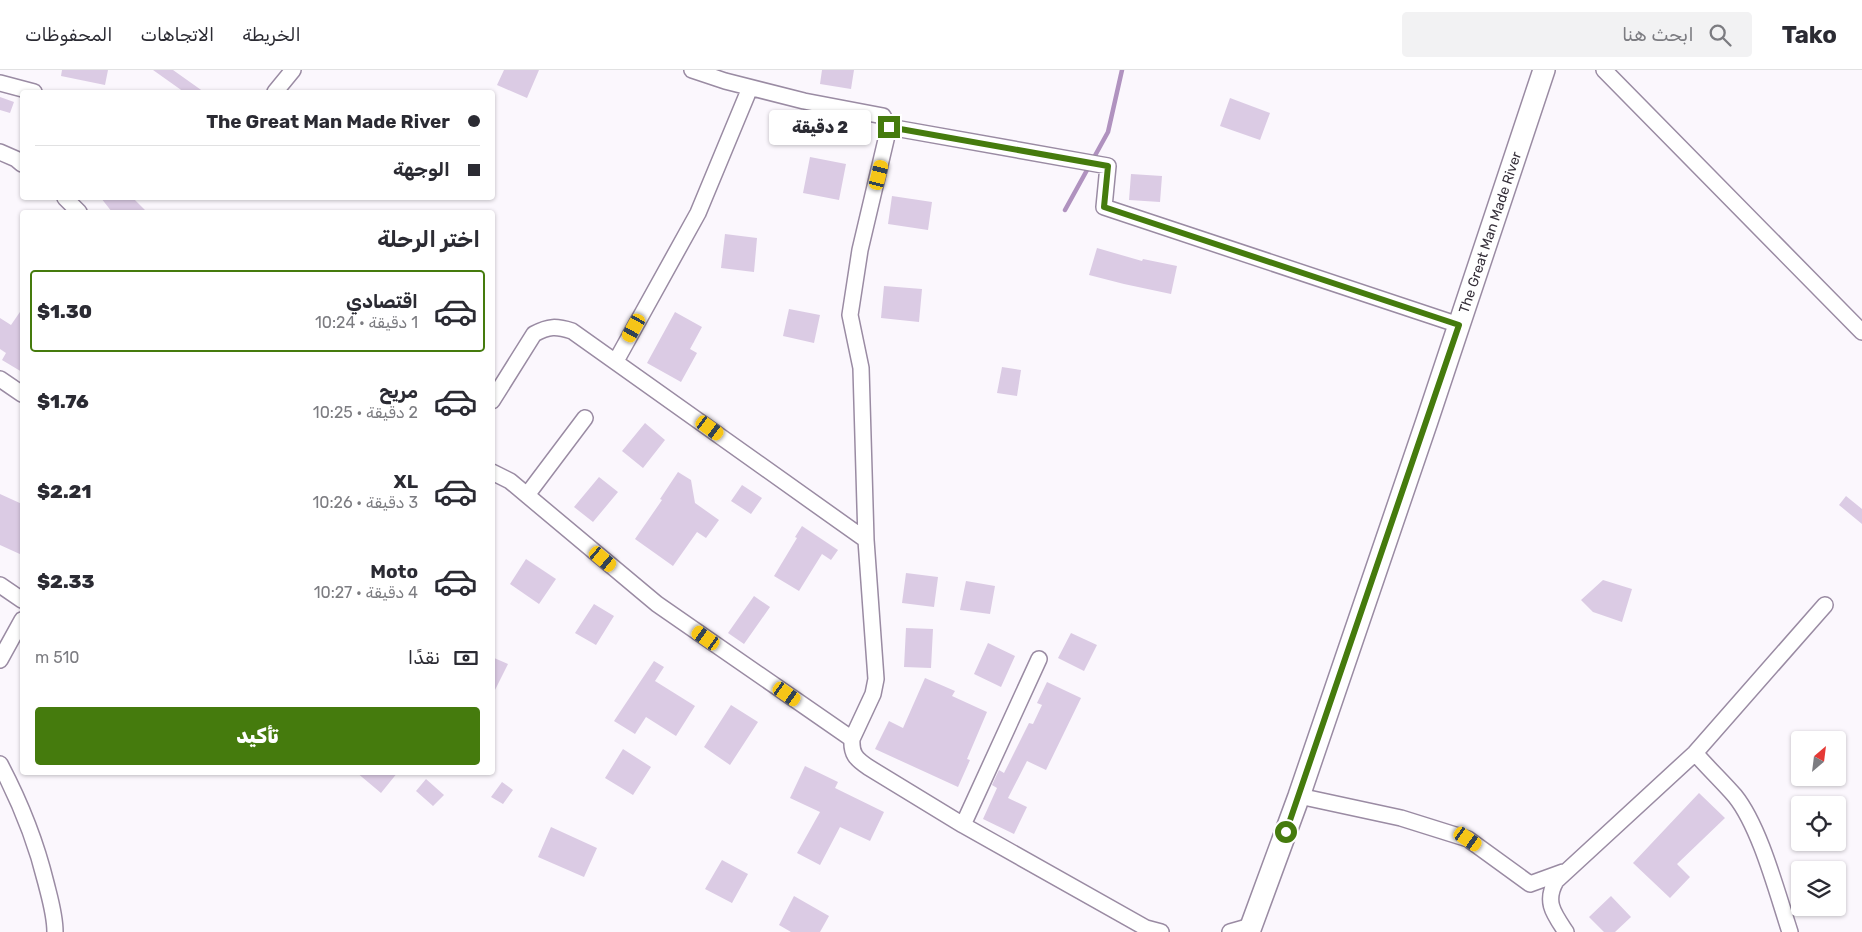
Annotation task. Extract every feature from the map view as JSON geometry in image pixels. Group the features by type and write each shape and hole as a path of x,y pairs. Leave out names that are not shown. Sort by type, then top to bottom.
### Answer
{"main road":[{"name":"The Great Man Made River","path":"1250,929 1299,796 1544,70"}],"street":[{"path":"277,90 292,70"},
{"path":"692,70 725,81 804,101 884,116 889,127 860,250 850,316 861,368 866,540 876,678 873,694 852,739 855,759 963,825 1147,930 1161,932"},
{"path":"1604,70 1862,332"},
{"path":"0,83 26,90"},
{"path":"616,361 698,214 748,95"},
{"path":"889,127 1108,166 1104,207 1459,325"},
{"path":"0,152 20,157"},
{"path":"67,200 77,210"},
{"path":"495,396 534,334 545,328 559,326 572,330 866,540"},
{"path":"0,379 20,393"},
{"path":"527,495 585,418"},
{"path":"495,474 510,481 657,604 852,739"},
{"path":"0,585 20,599"},
{"path":"1566,932 1554,912 1549,897 1556,881 1695,753 1825,605"},
{"path":"0,660 20,624"},
{"path":"963,825 1040,659"},
{"path":"1695,753 1735,796 1746,814 1756,835 1790,932"},
{"path":"0,764 29,827 43,870 55,917 55,932"},
{"path":"1299,796 1401,818 1468,839 1530,884 1567,871"},
{"path":"1230,932 1250,929"}],"building":[{"path":"62,70 108,70 105,85 61,76"},
{"path":"153,70 173,70 201,90 181,90"},
{"path":"504,70 539,70 527,98 497,85"},
{"path":"822,70 854,70 851,89 820,84"},
{"path":"0,97 14,102 10,113 0,110"},
{"path":"1230,98 1270,113 1260,140 1220,126"},
{"path":"810,157 846,164 839,200 803,193"},
{"path":"1131,174 1162,176 1160,202 1129,200"},
{"path":"892,196 932,202 928,230 888,224"},
{"path":"103,200 135,200 145,210 110,210"},
{"path":"725,234 757,238 754,272 721,268"},
{"path":"1097,248 1142,261 1143,259 1177,266 1171,294 1089,275"},
{"path":"884,286 922,289 919,322 881,318"},
{"path":"789,309 820,315 814,343 783,336"},
{"path":"20,312 20,371 2,360 6,353 0,349 0,318 11,325"},
{"path":"675,312 702,327 690,349 697,353 681,382 647,363"},
{"path":"1002,367 1021,370 1017,396 997,393"},
{"path":"645,423 665,440 643,468 622,451"},
{"path":"678,472 691,480 695,503 719,520 706,538 697,532 673,566 635,539 662,500 660,499"},
{"path":"599,477 618,492 593,522 574,507"},
{"path":"742,485 762,498 751,514 731,501"},
{"path":"0,494 20,503 20,554 0,545"},
{"path":"1846,496 1862,509 1862,524 1839,505"},
{"path":"802,526 838,550 831,560 822,554 799,591 774,576 797,538 795,537"},
{"path":"526,559 556,579 539,604 510,584"},
{"path":"906,573 938,577 934,607 902,603"},
{"path":"1603,580 1632,589 1622,622 1593,612 1581,600"},
{"path":"966,581 995,586 990,614 960,610"},
{"path":"754,596 770,607 744,644 728,633"},
{"path":"594,604 614,616 596,645 575,633"},
{"path":"906,628 933,629 931,668 904,667"},
{"path":"1071,633 1097,645 1084,671 1058,658"},
{"path":"988,643 1015,656 1001,687 974,674"},
{"path":"495,658 508,664 495,690"},
{"path":"654,661 664,667 655,681 695,706 676,736 646,717 635,734 614,721"},
{"path":"925,678 955,691 952,696 987,712 967,759 970,760 958,787 875,749 889,721 903,728"},
{"path":"1047,682 1081,698 1046,770 1027,761 1008,798 1027,807 1014,834 983,819 997,788 992,785 999,770 1004,773 1029,723 1033,724 1042,705 1037,703"},
{"path":"731,705 758,722 730,765 704,747"},
{"path":"623,749 651,767 633,795 605,778"},
{"path":"805,766 838,782 835,788 884,812 870,841 840,827 820,865 797,853 820,812 790,798"},
{"path":"360,775 396,775 381,793"},
{"path":"426,779 444,795 433,806 416,791"},
{"path":"502,782 513,790 503,804 491,797"},
{"path":"1699,793 1725,818 1677,864 1690,877 1670,898 1633,863"},
{"path":"551,827 597,848 584,877 538,857"},
{"path":"722,860 748,874 732,903 705,889"},
{"path":"794,896 829,916 820,932 791,932 779,925"},
{"path":"1611,896 1631,917 1615,932 1604,932 1589,917"}],"waterway":[{"path":"1065,210 1108,132 1122,70"}],"route":[{"path":"889,127 1108,166 1104,207 1459,325 1286,832"}]}
